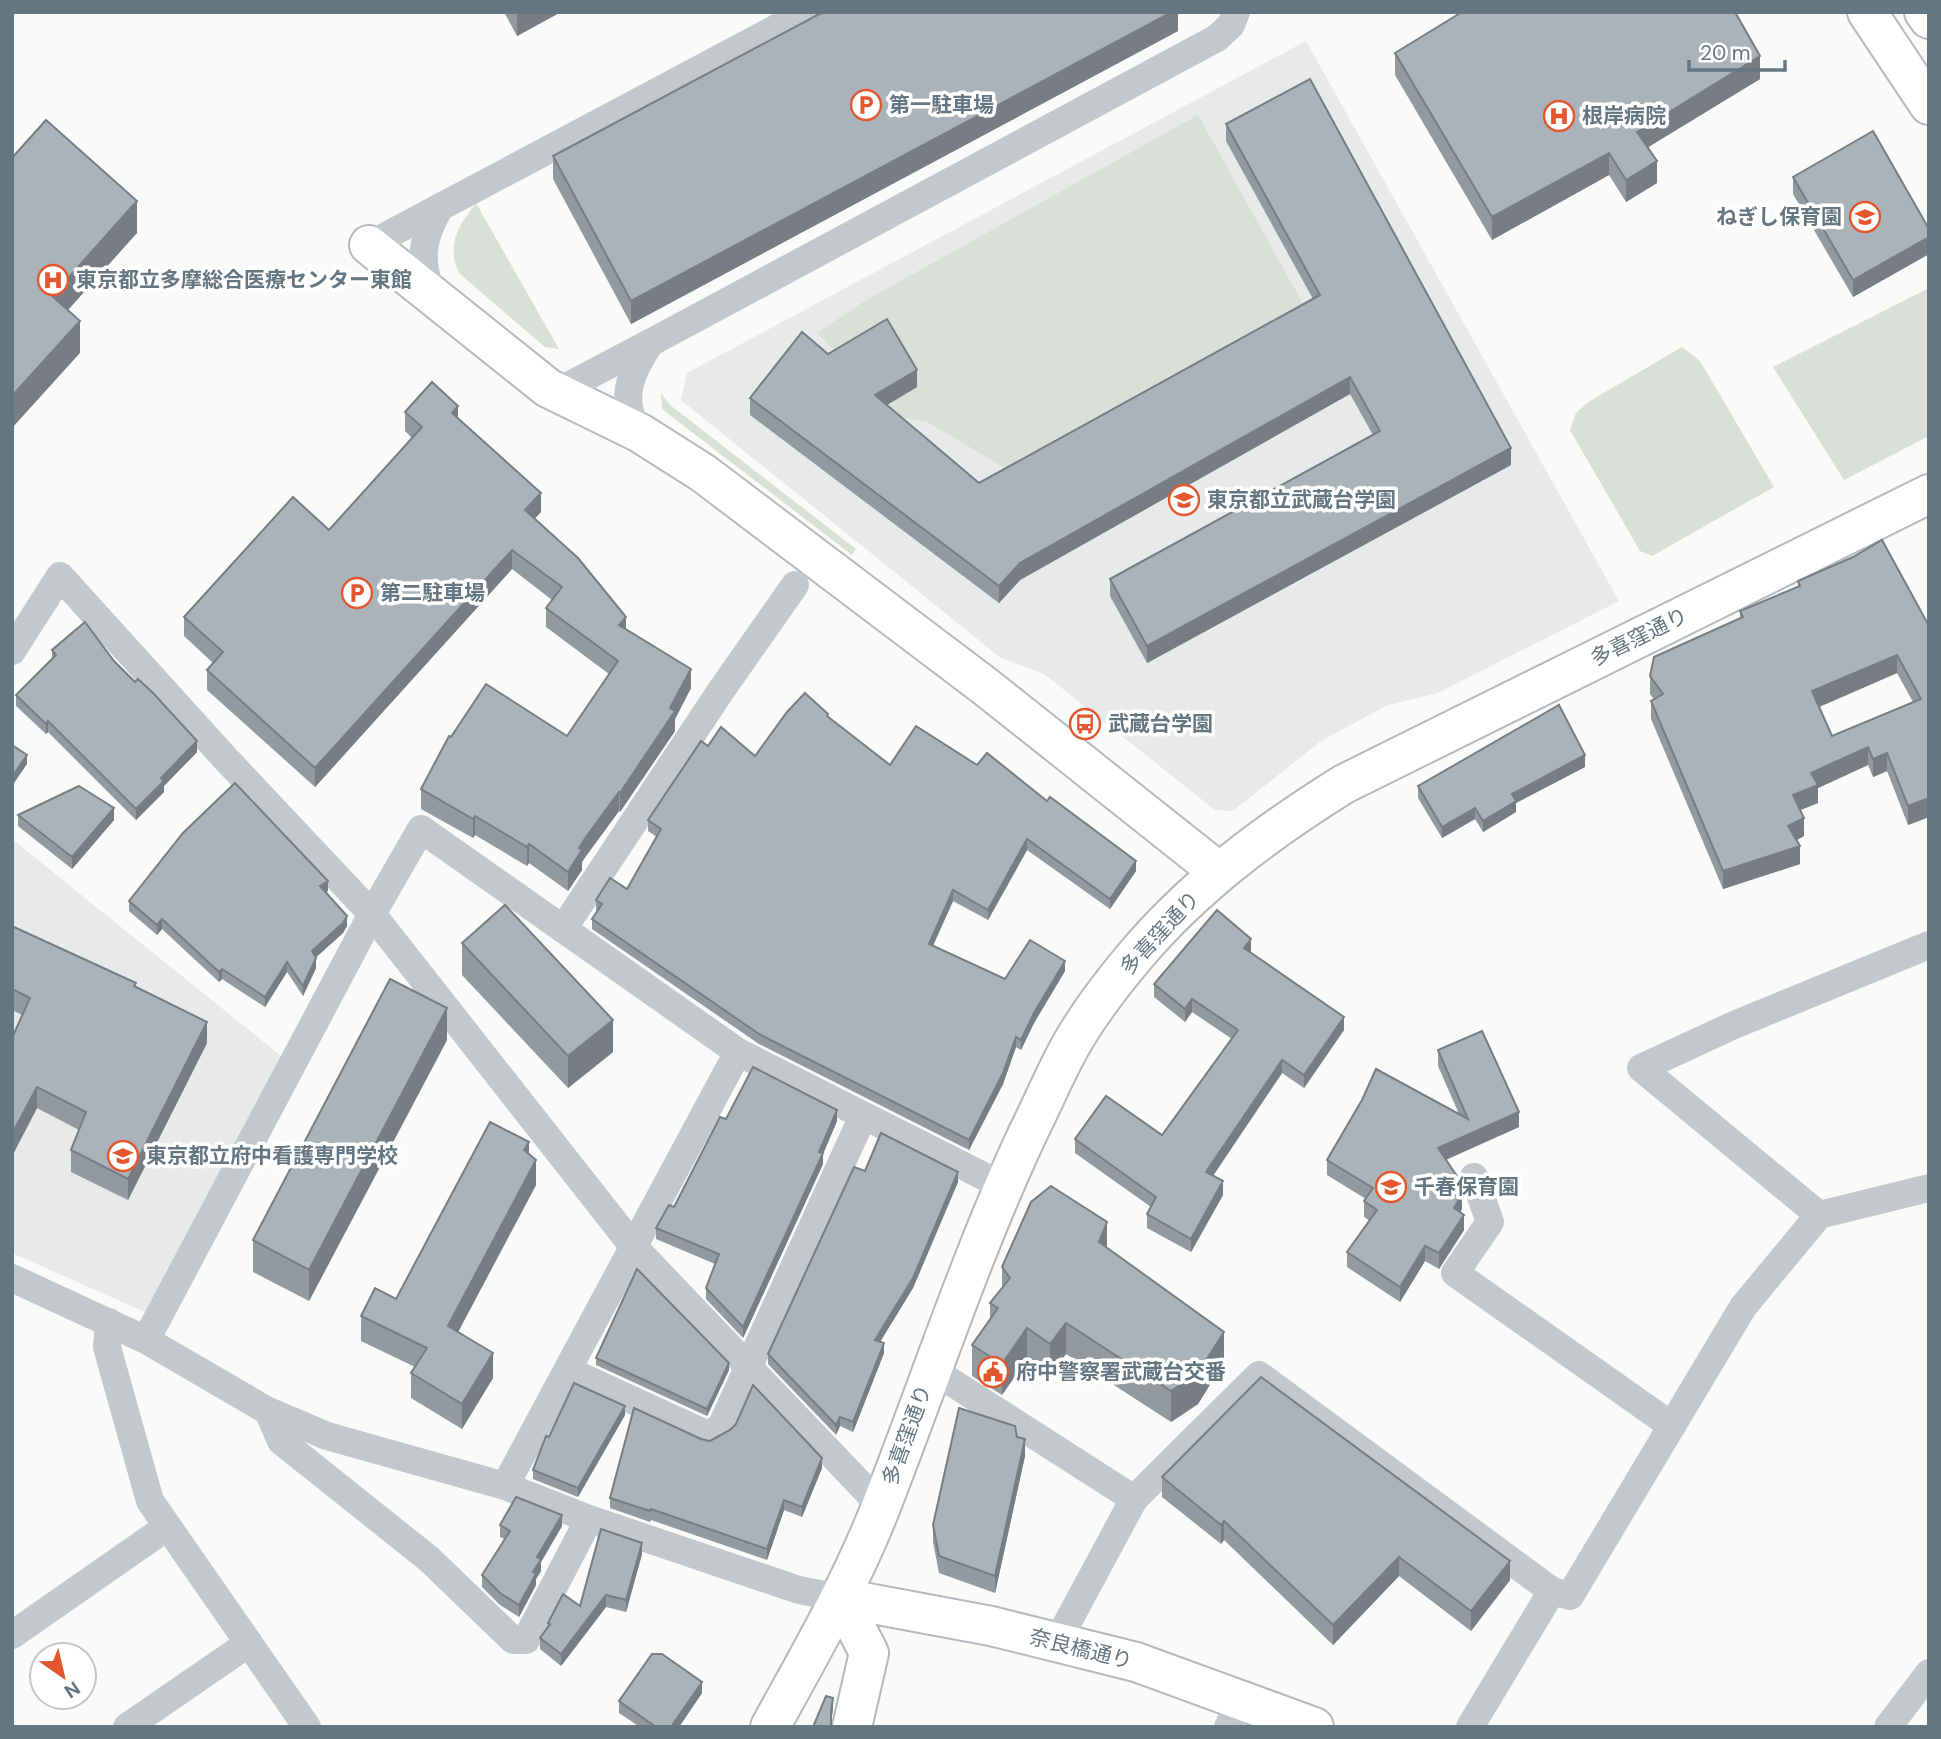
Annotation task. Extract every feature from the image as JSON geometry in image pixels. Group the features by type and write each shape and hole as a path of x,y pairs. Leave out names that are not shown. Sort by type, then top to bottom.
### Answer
{"main road":[{"path":"1867,12 1929,104"},
{"path":"1894,12 1929,68"},
{"path":"1924,12 1929,19"},
{"path":"369,244 548,388 640,433 703,473 965,671 1219,872"},
{"name":"多喜窪通り","path":"770,1727 841,1598 881,1506 961,1290 1003,1186 1065,1056 1103,998 1165,923 1219,872 1289,818 1344,784 1929,494"},
{"path":"841,1598 869,1653 852,1727"},
{"name":"奈良橋通り","path":"841,1598 991,1626 1136,1662 1235,1713 1314,1727"}],"street":[{"path":"369,244 807,12"},
{"path":"557,392 1217,38 1231,25 1236,12"},
{"path":"432,295 422,262 429,226 440,207"},
{"path":"640,433 630,412 629,387 637,362 650,342"},
{"path":"12,651 60,576 224,757 372,914 633,1246 881,1506"},
{"path":"563,929 720,692 795,585"},
{"path":"146,1340 372,914 421,829 738,1052 1003,1186"},
{"path":"1819,1215 1641,1068 1746,1020 1929,945"},
{"path":"505,1486 738,1052"},
{"path":"569,1371 708,1435 721,1427 863,1116"},
{"path":"1474,1177 1490,1222 1455,1273 1672,1426"},
{"path":"1057,1642 1134,1499 1259,1375 1552,1591 1570,1596 1743,1307 1819,1215 1929,1188"},
{"path":"12,1279 146,1340 268,1411 327,1436 505,1486 589,1519 799,1590 841,1598"},
{"path":"109,1322 107,1347 150,1501 307,1727"},
{"path":"932,1370 1134,1499"},
{"path":"268,1411 281,1441 429,1559 513,1640 526,1640 589,1519"},
{"path":"12,1635 167,1527"},
{"path":"1470,1727 1552,1591"},
{"path":"127,1727 249,1643"},
{"path":"1888,1727 1929,1673"}],"shaded area":[{"name":"東京都立武蔵台学園","path":"1306,41 1619,601 1438,693 1388,705 1321,741 1233,811 1215,810 1044,674 1001,658 681,400 687,373"},
{"path":"1198,115 1303,304 1010,471 926,421 899,417 817,333 863,302"},
{"path":"476,203 559,349 545,347 459,273 454,253 456,236"},
{"path":"1929,288 1929,436 1844,480 1773,367"},
{"path":"1682,347 1700,361 1774,487 1652,556 1640,551 1570,430 1576,413 1590,401"},
{"path":"661,393 670,405 856,549 852,555 662,409"},
{"name":"東京都立府中看護専門学校","path":"12,839 286,1060 147,1313 12,1253"}],"building":[{"name":"第一駐車場","path":"823,12 1172,12 631,301 553,156"},
{"name":"根岸病院","path":"1462,12 1735,12 1760,56 1637,132 1657,161 1626,180 1609,153 1492,217 1395,53"},
{"path":"1310,79 1511,448 1147,646 1110,579 1380,431 1350,377 1020,563 999,586 750,398 802,332 828,354 887,319 917,370 875,395 979,483 1320,295 1226,124"},
{"name":"東京都立多摩総合医療センター東館","path":"46,120 137,201 52,296 80,321 12,396 12,158"},
{"path":"1873,131 1929,229 1929,237 1853,280 1793,177"},
{"path":"432,382 458,406 452,413 541,493 525,510 578,558 626,617 619,625 691,669 670,708 675,711 620,793 586,837 579,848 582,850 568,872 529,844 527,847 475,816 473,819 421,789 449,736 451,737 486,684 567,736 618,661 546,608 562,587 512,550 315,768 207,670 223,652 184,617 293,497 329,530 422,427 405,412"},
{"path":"1882,540 1929,626 1929,798 1908,806 1887,753 1873,759 1868,747 1811,773 1818,785 1793,795 1804,818 1788,826 1800,846 1723,871 1651,701 1663,694 1650,676 1654,657 1743,617 1740,611 1800,586 1798,581 1853,557","holes":["1897,655 1921,699 1832,736 1812,691"]},
{"path":"85,622 114,661 135,682 138,679 154,694 197,741 161,778 164,781 136,809 48,721 46,724 16,695 56,655 52,650"},
{"path":"805,693 828,714 827,716 890,765 916,726 977,765 987,753 1047,801 1050,797 1136,861 1110,899 1027,839 988,910 953,890 929,944 1005,979 1030,940 1065,961 1021,1040 1016,1037 1003,1073 969,1140 759,1034 592,919 602,904 596,900 610,878 627,889 661,829 648,820 701,741 708,746 721,727 755,756 787,712"},
{"path":"1559,705 1585,755 1512,794 1516,801 1483,821 1475,808 1442,827 1418,786"},
{"path":"12,745 27,755 12,777"},
{"path":"235,783 328,881 320,886 347,916 343,923 312,951 316,958 303,986 287,962 265,997 222,969 219,972 162,919 157,925 129,901 183,833"},
{"path":"79,786 114,808 72,857 18,815"},
{"path":"505,905 613,1020 568,1056 462,943"},
{"path":"1217,910 1251,939 1244,948 1344,1017 1304,1075 1282,1060 1206,1172 1223,1181 1191,1239 1147,1214 1156,1197 1075,1139 1106,1096 1162,1135 1238,1030 1192,999 1185,1009 1154,984"},
{"path":"14,927 136,983 134,986 207,1022 128,1179 71,1150 86,1112 37,1087 12,1134 12,1038 30,998 12,989"},
{"path":"390,979 447,1008 309,1270 253,1240"},
{"path":"1482,1031 1519,1112 1438,1148 1461,1182 1462,1194 1454,1208 1464,1215 1439,1253 1425,1246 1400,1287 1347,1252 1377,1210 1364,1201 1373,1188 1327,1160 1362,1100 1376,1069 1468,1119 1438,1050"},
{"path":"753,1067 837,1110 819,1152 823,1153 743,1327 706,1288 719,1254 656,1228 669,1205 674,1207 720,1117 726,1119"},
{"path":"490,1122 529,1142 524,1150 536,1160 448,1326 493,1353 462,1404 411,1373 427,1348 361,1316 375,1288 396,1299"},
{"path":"881,1133 958,1172 913,1278 875,1340 884,1343 853,1422 840,1417 836,1425 768,1354 854,1167 865,1171"},
{"path":"1051,1186 1107,1222 1099,1242 1224,1332 1198,1373 1171,1391 1066,1323 1050,1344 1027,1328 1002,1364 972,1345 998,1308 990,1303 1010,1278 1002,1267 1031,1202"},
{"path":"637,1269 729,1363 707,1409 596,1358"},
{"path":"1261,1377 1510,1561 1471,1611 1399,1557 1333,1625 1224,1521 1221,1525 1162,1477"},
{"path":"574,1383 625,1406 578,1488 533,1470 546,1436 549,1437"},
{"path":"753,1385 822,1458 802,1507 784,1500 767,1549 651,1509 650,1511 610,1498 634,1408 710,1441 736,1424"},
{"path":"959,1408 1015,1426 1017,1437 1025,1439 995,1576 939,1556 933,1525"},
{"path":"516,1497 562,1515 537,1557 541,1559 533,1572 536,1574 519,1605 500,1593 482,1575 510,1531 500,1525"},
{"path":"601,1529 642,1543 626,1600 606,1595 561,1654 540,1638 550,1624 548,1623 563,1594 580,1606"},
{"path":"652,1654 662,1654 702,1682 671,1727 656,1727 619,1701"},
{"path":"826,1696 833,1698 831,1727 813,1727"}],"place":[{"name":"第一駐車場","path":"866,105"},
{"name":"根岸病院","path":"1559,116"},
{"name":"ねぎし保育園","path":"1865,217"},
{"name":"東京都立多摩総合医療センター東館","path":"53,280"},
{"name":"東京都立武蔵台学園","path":"1184,500"},
{"name":"第二駐車場","path":"357,593"},
{"name":"武蔵台学園","path":"1085,724"},
{"name":"東京都立府中看護専門学校","path":"123,1156"},
{"name":"千春保育園","path":"1391,1187"},
{"name":"府中警察署武蔵台交番","path":"993,1372"}]}
